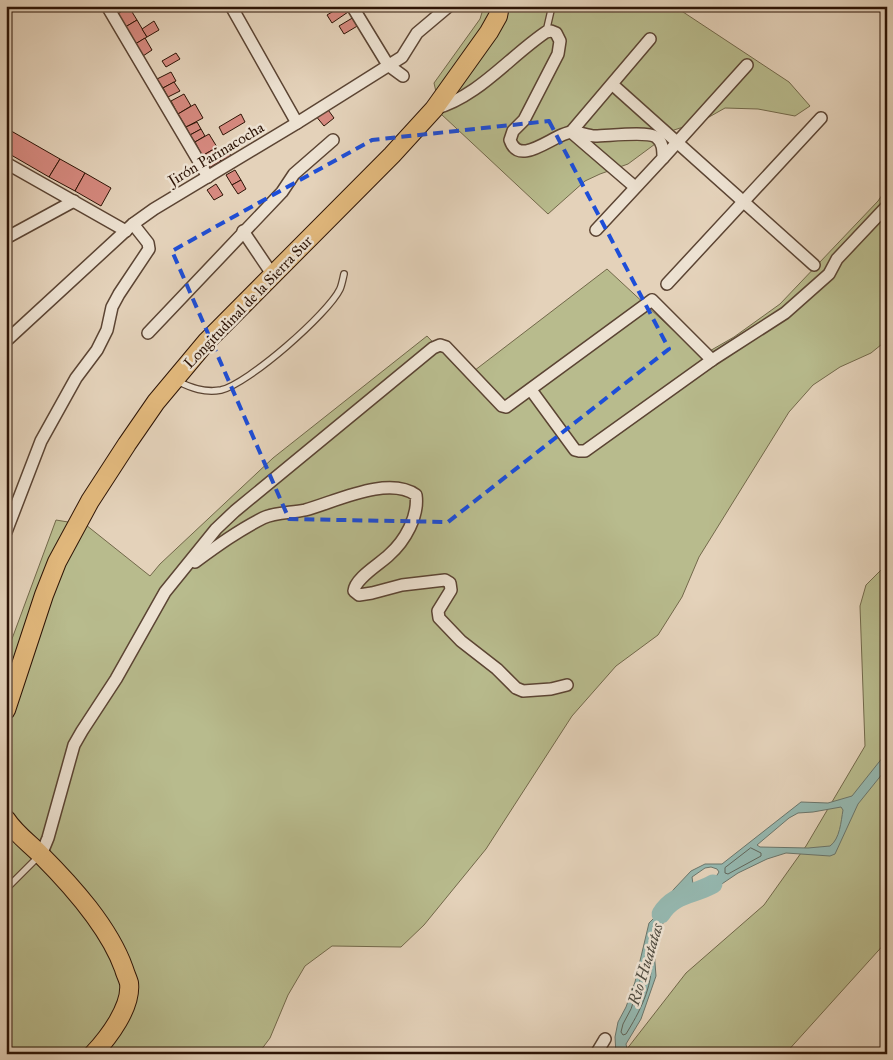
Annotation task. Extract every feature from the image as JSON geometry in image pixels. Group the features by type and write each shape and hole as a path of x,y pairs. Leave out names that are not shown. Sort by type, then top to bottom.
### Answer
{"main road":[{"name":"Longitudinal de la Sierra Sur","path":"6,710 44,595 57,562 109,471 156,402 207,341 392,155 434,109 489,32 498,16 500,6"},
{"path":"6,819 12,828 41,855 87,906 121,960 129,984 126,1002 119,1020 93,1054"}],"street":[{"path":"107,6 208,177"},
{"path":"231,6 297,123"},
{"path":"352,6 388,65 403,76"},
{"name":"Jirón Parinacocha","path":"6,341 130,227 154,209 402,57 417,33 450,6"},
{"path":"434,109 451,104 483,82 546,32 551,31 558,35 560,41 558,54 524,120 513,131 510,140 512,146 518,150 528,151 571,132 613,85 650,39"},
{"path":"596,230 747,65"},
{"path":"613,85 814,264"},
{"path":"667,284 821,118"},
{"path":"571,132 594,136 646,134 655,136 661,142 663,158"},
{"path":"571,132 635,187"},
{"path":"148,333 282,192 294,174 333,140"},
{"path":"6,163 74,201 130,227 148,243 149,249 118,294 112,308 107,330 96,350 76,378 41,441 6,532"},
{"path":"6,238 74,201"},
{"path":"531,390 575,450 585,451 712,360 785,313 829,274 837,259 887,206"},
{"path":"243,231 272,274"},
{"path":"41,855 48,838 74,745 116,679 165,592 216,529 235,511 433,348 440,345 446,346 502,406 510,405 652,300 712,360"},
{"path":"183,570 242,529 266,517 303,510 377,489 396,488 408,490 416,495 417,505 414,518 391,554 362,577 354,587 354,591 359,595 402,585 445,580 450,583 451,590 438,611 439,618 461,641 497,669 516,688 523,691 552,689 567,685"},
{"path":"596,1054 605,1039"}],"lane":[{"path":"546,32 552,6"},
{"path":"175,380 189,387 207,391 223,389 256,371 299,335 327,306 340,288 344,274"},
{"path":"6,889 41,855"}],"highlighted area":[{"path":"549,121 669,349 448,522 289,519 172,251 372,140"}],"green space":[{"path":"484,6 674,6 789,82 810,106 795,116 758,109 725,108 702,121 674,130 628,164 585,181 548,214 441,114 434,83 480,19"},
{"path":"887,188 887,340 871,353 840,367 813,385 789,412 699,557 682,597 658,635 616,666 572,716 486,849 424,925 401,947 332,946 305,966 288,995 270,1038 258,1054 6,1054 6,655 56,520 86,525 150,576 160,564 273,458 427,336 466,377 607,269 701,356 734,337 780,304 878,201"},
{"path":"887,564 887,941 785,1054 623,1054 686,973 764,905 806,846 865,746 860,606 866,585"}],"water":[{"path":"887,752 887,768 858,804 835,854 830,856 786,853 767,859 738,873 704,896 697,898 689,891 685,891 664,920 654,950 656,976 641,1019 626,1044 628,1054 616,1054 615,1037 618,1022 635,982 649,923 674,889 691,871 705,864 722,864 801,802 828,803 852,796","holes":["841,807 843,810 839,830 836,839 830,846 808,848 760,847 757,845 789,818 798,813","711,867 719,872 709,884 702,886 693,884 692,877 705,868"]}],"building":[{"path":"342,6 349,6 351,10 332,23 327,15"},
{"path":"129,7 137,20 122,29 114,16"},
{"path":"354,17 359,25 344,34 339,26"},
{"path":"137,20 147,37 132,46 122,29"},
{"path":"154,21 159,30 147,37 142,29"},
{"path":"145,38 152,50 140,58 132,46"},
{"path":"176,53 180,59 166,67 162,61"},
{"path":"171,72 176,81 163,88 157,79"},
{"path":"174,82 180,91 168,97 163,88"},
{"path":"184,94 191,106 178,114 171,101"},
{"path":"195,104 203,118 186,127 178,114"},
{"path":"326,107 334,118 324,126 315,115"},
{"path":"241,114 245,122 223,135 219,127"},
{"path":"197,122 201,129 190,135 186,127"},
{"path":"6,128 60,159 49,177 6,152"},
{"path":"201,129 205,136 195,142 190,135"},
{"path":"209,134 217,147 202,156 195,142"},
{"path":"214,149 221,161 209,168 202,156"},
{"path":"227,149 231,156 221,161 217,154"},
{"path":"60,159 85,173 75,191 49,177"},
{"path":"235,170 241,180 232,185 226,175"},
{"path":"85,173 111,188 101,206 75,191"},
{"path":"241,180 246,189 238,194 232,185"},
{"path":"216,184 223,195 214,200 207,190"}],"waterway":[{"name":"Rio Huatatas","path":"661,914 666,907 678,898 713,884"}]}
